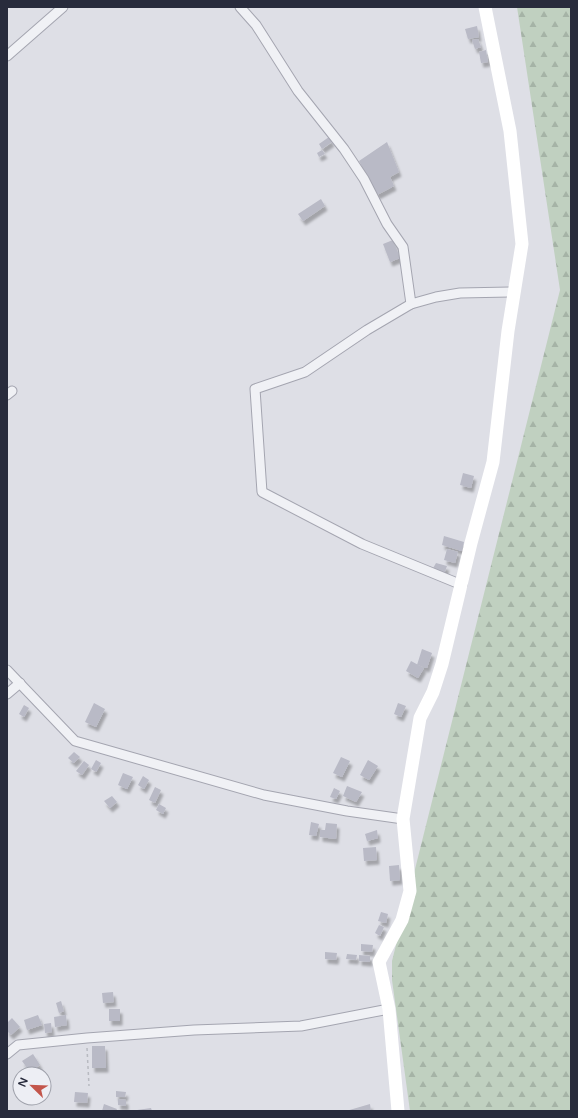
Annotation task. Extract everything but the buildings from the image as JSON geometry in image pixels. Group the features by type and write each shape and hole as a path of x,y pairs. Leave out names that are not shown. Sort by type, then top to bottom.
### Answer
{"main road":[{"path":"398,1111 389,1009 378,962 402,920 410,890 403,819 420,718 433,692 442,664 492,462 508,331 522,244 510,131 485,7"}],"street":[{"path":"7,56 64,7"},
{"path":"240,7 256,25 298,91 344,149 364,179 387,224 403,247 412,304"},
{"path":"462,585 362,544 262,492 255,389 305,372 367,330 412,304 460,293 514,292"},
{"path":"7,670 75,741 264,795 347,811 403,819"},
{"path":"7,694 20,683"},
{"path":"7,1054 18,1045 194,1030 301,1026 389,1009"}],"path":[{"path":"87,1038 89,1086"}],"green space":[{"path":"517,7 571,7 571,1111 410,1111 392,980 392,961 560,290"}]}
